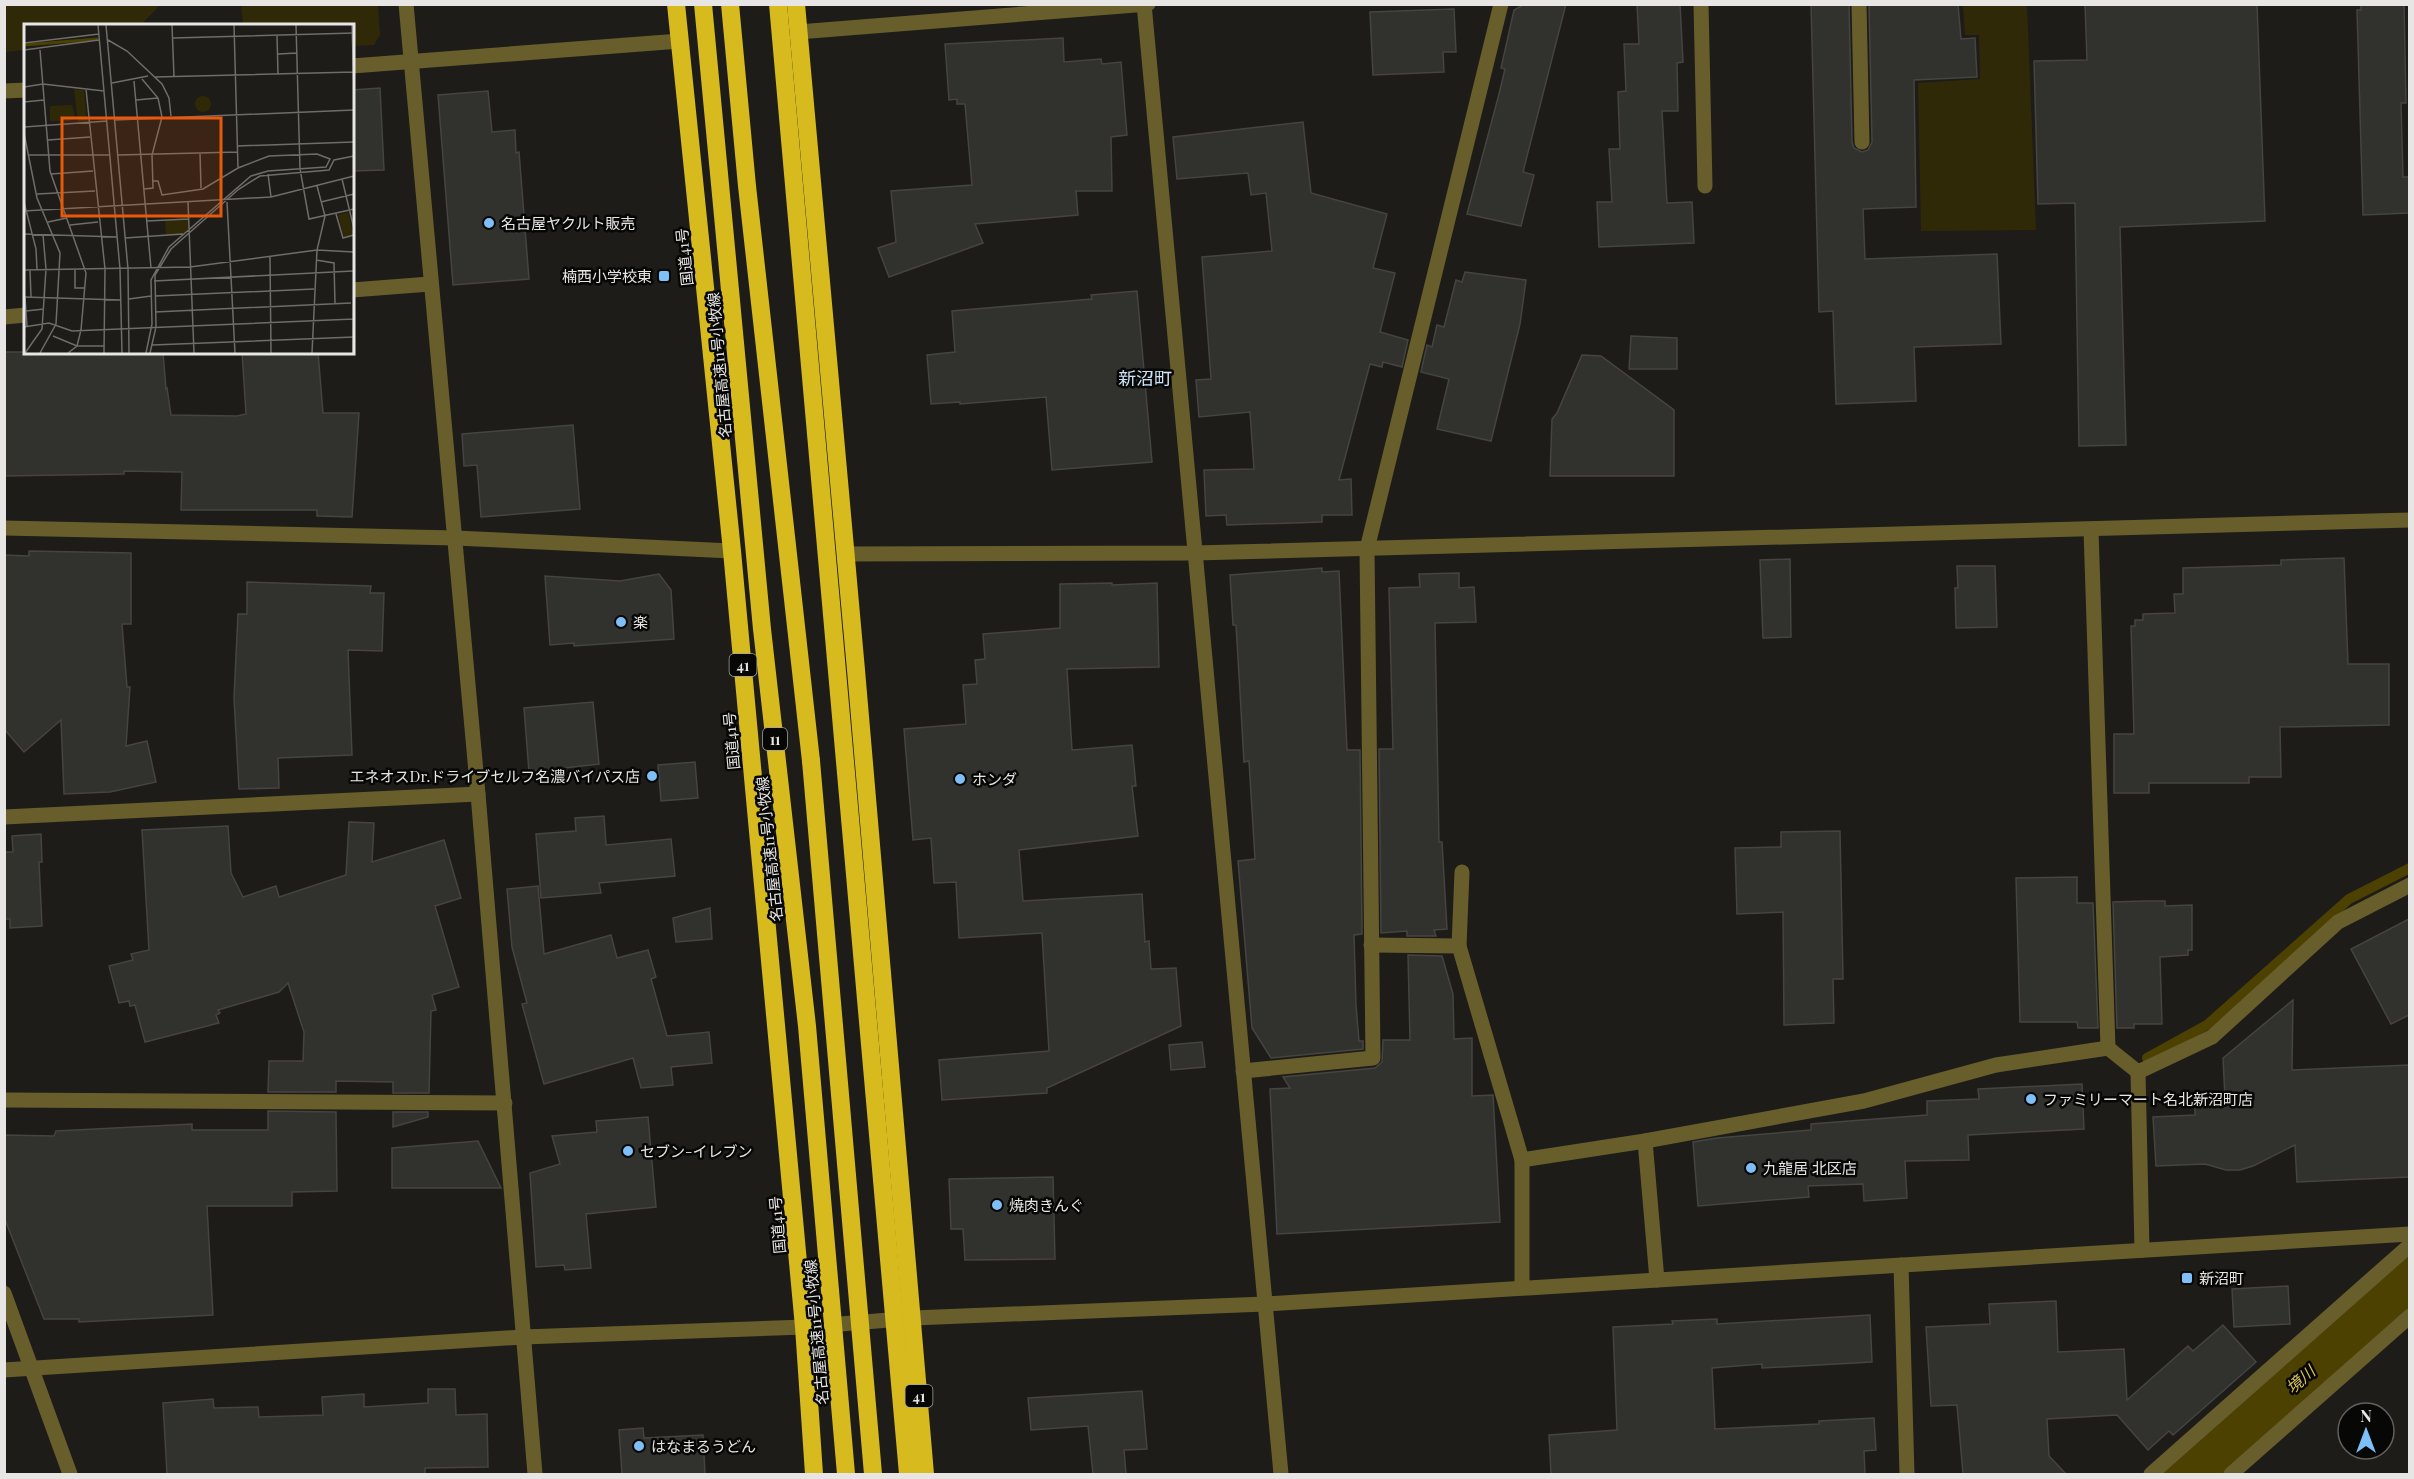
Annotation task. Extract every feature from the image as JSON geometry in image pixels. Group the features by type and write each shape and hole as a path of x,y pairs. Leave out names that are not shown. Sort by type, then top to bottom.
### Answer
{"highway":[{"name":"国道41号","path":"676,4 732,551 804,1327 814,1474"},
{"name":"名古屋高速11号小牧線","path":"703,4 762,629 807,1026 846,1474"},
{"path":"730,4 747,186 811,761 873,1474"},
{"path":"778,4 908,1474"},
{"name":"41","path":"796,4 926,1474"}],"street":[{"path":"406,4 478,794 535,1474"},
{"path":"1243,1071 1373,1058 1367,549 1501,4"},
{"path":"1701,4 1705,186"},
{"path":"1859,4 1862,142"},
{"path":"798,33 1145,5 1281,1474"},
{"path":"354,66 680,41"},
{"path":"4,91 24,90"},
{"path":"354,290 430,284"},
{"path":"4,317 24,315"},
{"path":"845,554 1194,553 2409,520"},
{"path":"4,528 455,538 732,551"},
{"path":"2091,530 2108,1048"},
{"path":"4,817 478,794"},
{"path":"1462,872 1460,946 1522,1160 1522,1288"},
{"path":"2138,1072 2212,1037 2338,922 2409,885"},
{"path":"1371,945 1460,946"},
{"path":"1522,1160 1645,1141 1864,1101 1996,1065 2108,1048 2138,1072"},
{"path":"2138,1072 2142,1250"},
{"path":"4,1100 505,1103"},
{"path":"1645,1141 1657,1280"},
{"path":"4,1370 523,1337 804,1327 913,1318 1265,1304 2409,1234"},
{"path":"2151,1474 2409,1245"},
{"path":"1900,1265 1907,1474"},
{"path":"4,1293 70,1474"},
{"path":"2231,1474 2409,1316"}],"shaded area":[{"path":"5,4 160,4 142,24 24,24 24,50 5,52"},
{"path":"241,5 378,5 380,35 374,45 354,46 354,24 243,24"},
{"path":"1963,5 2027,5 2036,230 1921,231 1918,83 1980,79 1979,35 1965,35"}],"building":[{"path":"1525,4 1566,4 1523,172 1534,175 1521,226 1467,214 1505,69 1501,68 1514,10"},
{"path":"1637,4 1680,4 1683,62 1677,63 1678,111 1662,111 1667,203 1692,202 1694,243 1599,247 1597,202 1612,202 1609,149 1620,149 1618,92 1626,91 1624,44 1639,44"},
{"path":"1811,4 1849,4 1852,142 1854,148 1862,152 1868,150 1872,142 1869,4 1958,4 1961,39 1975,38 1977,77 1914,80 1916,207 1863,209 1865,259 1997,254 2001,344 1914,347 1916,401 1836,404 1833,311 1819,312"},
{"path":"2085,4 2257,4 2265,221 2120,227 2126,445 2079,446 2075,203 2038,204 2034,61 2087,60"},
{"path":"2361,4 2404,4 2406,103 2401,103 2403,177 2409,177 2409,213 2363,215 2357,10 2361,10"},
{"path":"1454,9 1456,52 1443,52 1444,72 1373,75 1370,12"},
{"path":"1063,38 1064,62 1101,59 1102,64 1121,62 1127,135 1111,137 1112,191 1076,191 1078,215 975,224 983,243 889,277 878,248 896,242 891,191 972,185 965,104 957,104 957,99 949,100 945,44"},
{"path":"380,88 384,170 354,171 354,90"},
{"path":"488,91 492,132 515,130 516,153 519,152 529,279 453,285 438,95"},
{"path":"1303,122 1311,193 1387,214 1373,268 1395,273 1380,332 1408,340 1402,367 1383,362 1382,367 1370,364 1339,480 1351,479 1352,515 1322,515 1322,522 1227,525 1226,515 1206,516 1204,470 1254,469 1250,412 1199,417 1196,380 1211,379 1202,257 1272,251 1266,193 1251,195 1248,173 1177,179 1173,137"},
{"path":"1465,272 1526,280 1520,324 1491,441 1437,429 1449,379 1421,372 1427,345 1432,347 1437,325 1444,327 1456,280 1462,282"},
{"path":"1137,291 1152,462 1052,470 1046,397 931,404 927,355 955,352 952,311 1092,299 1091,295"},
{"path":"1631,336 1677,338 1677,369 1629,369"},
{"path":"4,352 163,354 171,415 237,416 246,414 242,354 318,354 323,413 359,413 352,517 317,516 317,510 181,510 182,472 124,471 124,474 4,476"},
{"path":"1582,355 1601,356 1674,410 1674,476 1550,476 1552,419 1557,413"},
{"path":"573,425 580,509 481,517 477,465 464,466 462,434"},
{"path":"29,551 131,553 131,624 122,624 127,687 130,687 126,746 147,741 156,782 110,792 64,794 61,720 24,752 4,729 4,555 29,556"},
{"path":"2344,558 2348,664 2389,664 2389,725 2280,727 2281,777 2249,777 2249,783 2149,783 2149,793 2114,793 2114,734 2134,734 2131,626 2135,626 2135,620 2143,620 2143,614 2175,613 2174,594 2183,594 2183,568 2281,565 2281,560"},
{"path":"1790,559 1791,637 1763,638 1760,560"},
{"path":"1957,566 1995,566 1997,627 1956,628"},
{"path":"1322,568 1322,572 1339,571 1347,750 1360,750 1362,934 1354,935 1356,1005 1359,1041 1363,1041 1363,1049 1271,1058 1252,1028 1238,861 1255,859 1249,761 1244,762 1236,625 1233,625 1230,575"},
{"path":"1459,573 1459,588 1474,587 1476,622 1435,623 1439,842 1442,842 1447,929 1434,930 1436,936 1407,936 1407,931 1381,933 1379,749 1393,749 1389,588 1420,587 1419,574"},
{"path":"659,574 671,590 674,639 574,646 574,643 550,645 545,576 620,581"},
{"path":"247,582 371,586 370,593 384,593 382,651 348,650 352,755 278,758 279,788 239,789 234,698 238,614 247,614"},
{"path":"1112,583 1112,585 1157,583 1159,667 1067,669 1072,750 1132,745 1136,786 1132,786 1138,836 1019,850 1023,901 1142,894 1145,942 1149,941 1151,969 1176,968 1181,1026 1047,1088 1047,1093 942,1100 939,1060 1049,1051 1042,933 959,938 956,882 934,883 931,838 913,840 904,729 966,724 963,685 977,684 975,660 985,659 983,634 1060,628 1060,584"},
{"path":"593,702 599,764 529,772 524,708"},
{"path":"695,762 698,798 661,801 658,765"},
{"path":"604,816 606,845 671,839 675,876 599,883 601,893 541,898 536,834 576,831 575,818"},
{"path":"349,822 374,823 372,862 444,840 461,898 435,906 459,987 432,995 436,1010 431,1011 429,1093 393,1093 393,1082 336,1081 336,1092 268,1092 269,1061 303,1061 304,1032 288,983 279,992 218,1010 220,1013 216,1015 219,1023 145,1042 135,1005 130,1006 129,1001 119,1003 109,966 133,960 131,954 149,950 142,830 228,826 231,873 243,897 276,886 279,897 346,875"},
{"path":"1840,831 1843,979 1833,979 1834,1023 1784,1025 1783,912 1737,914 1735,848 1781,847 1781,832"},
{"path":"41,834 42,862 39,862 42,926 10,928 10,919 4,919 4,852 13,852 12,836"},
{"path":"2077,877 2077,903 2093,903 2098,1028 2078,1028 2077,1022 2020,1022 2016,878"},
{"path":"538,886 544,954 611,935 617,958 648,950 656,977 651,979 667,1036 709,1032 712,1063 671,1067 673,1085 641,1088 633,1058 544,1084 522,1004 527,1003 512,947 507,889"},
{"path":"2165,901 2165,906 2192,905 2192,950 2188,950 2188,955 2160,957 2162,1024 2134,1024 2134,1028 2117,1028 2113,902"},
{"path":"710,908 712,939 676,942 673,918"},
{"path":"2409,919 2409,1015 2391,1024 2351,949"},
{"path":"1408,955 1442,956 1453,994 1454,1039 1472,1038 1472,1096 1493,1095 1500,1222 1277,1234 1270,1089 1290,1088 1283,1077 1375,1068 1382,1062 1383,1040 1410,1040"},
{"path":"2293,1000 2292,1070 2409,1065 2409,1177 2297,1182 2295,1145 2240,1170 2226,1170 2205,1164 2156,1166 2153,1117 2195,1115 2195,1099 2225,1098 2223,1058"},
{"path":"1202,1042 1205,1067 1171,1070 1169,1045"},
{"path":"2082,1084 2084,1129 1968,1135 1969,1160 1905,1161 1907,1198 1864,1201 1863,1184 1808,1186 1809,1197 1698,1206 1693,1142 1811,1130 1811,1124 1927,1115 1927,1101 1979,1099 1978,1089"},
{"path":"268,1111 336,1112 337,1191 292,1192 292,1206 207,1206 213,1315 79,1322 79,1319 44,1319 4,1217 4,1135 54,1136 56,1131 192,1124 192,1130 268,1130"},
{"path":"393,1112 428,1112 428,1117 393,1127"},
{"path":"648,1117 656,1207 586,1214 591,1268 565,1270 564,1265 536,1267 530,1173 560,1164 552,1136 597,1132 596,1121"},
{"path":"478,1141 501,1188 392,1188 392,1148"},
{"path":"1053,1177 1055,1259 965,1260 963,1229 951,1229 949,1179"},
{"path":"2288,1286 2290,1324 2234,1327 2232,1289"},
{"path":"2056,1301 2058,1352 2124,1349 2127,1400 2188,1346 2193,1351 2223,1325 2256,1362 2173,1435 2169,1431 2148,1450 2117,1415 2047,1419 2049,1456 2066,1474 1963,1474 1957,1405 1931,1406 1926,1327 1990,1324 1989,1304"},
{"path":"1870,1315 1872,1362 1762,1368 1762,1364 1712,1368 1715,1429 1819,1424 1819,1421 1874,1418 1876,1450 1864,1451 1865,1474 1551,1474 1549,1435 1617,1430 1613,1327 1673,1324 1672,1321 1717,1319 1717,1324"},
{"path":"428,1389 455,1389 456,1415 487,1414 488,1467 425,1468 425,1474 167,1474 163,1403 213,1399 214,1408 258,1407 259,1417 323,1415 322,1397 364,1394 364,1407 428,1403"},
{"path":"1142,1391 1147,1449 1124,1450 1126,1474 1093,1474 1088,1426 1031,1430 1028,1398"},
{"path":"643,1428 644,1438 703,1435 705,1474 622,1474 619,1430"}],"waterway":[{"path":"2147,1058 2207,1025 2349,899 2410,868"},
{"name":"境川","path":"2190,1474 2410,1283"}],"place":[{"name":"名古屋ヤクルト販売","path":"489,223"},
{"name":"楠西小学校東","path":"664,276"},
{"name":"楽","path":"621,622"},
{"name":"エネオスDr.ドライブセルフ名濃バイパス店","path":"652,776"},
{"name":"ホンダ","path":"960,779"},
{"name":"ファミリーマート名北新沼町店","path":"2031,1099"},
{"name":"セブン-イレブン","path":"628,1151"},
{"name":"九龍居 北区店","path":"1751,1168"},
{"name":"焼肉きんぐ","path":"997,1205"},
{"name":"新沼町","path":"2187,1278"},
{"name":"はなまるうどん","path":"639,1446"}],"district":[{"name":"新沼町","path":"1145,378"}]}
